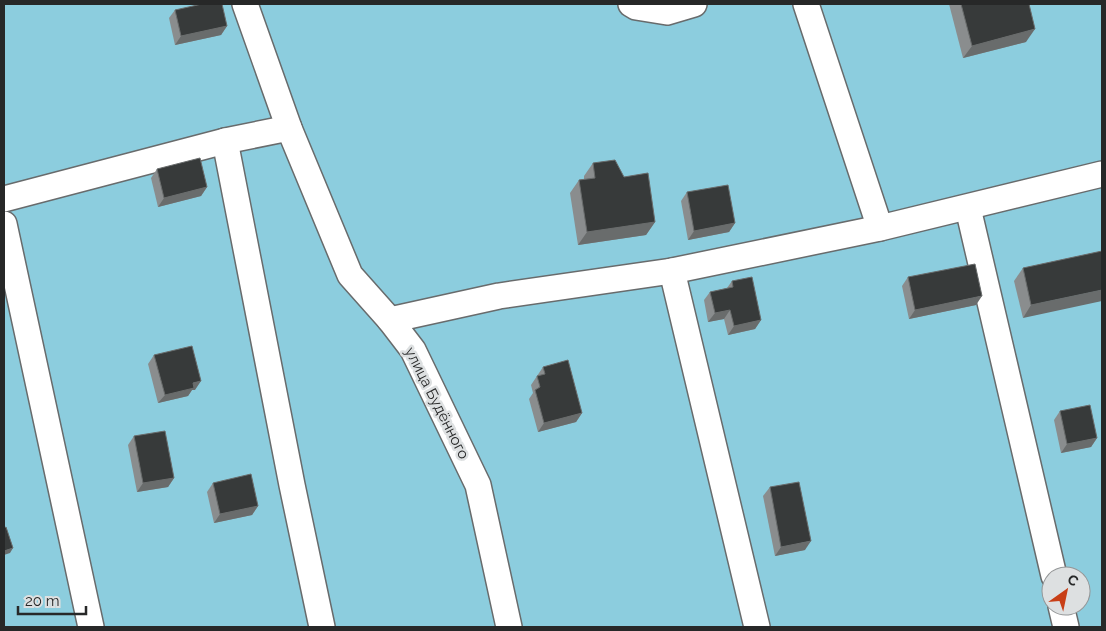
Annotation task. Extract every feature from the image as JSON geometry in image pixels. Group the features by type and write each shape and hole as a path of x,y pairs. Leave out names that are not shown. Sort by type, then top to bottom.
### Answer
{"street":[{"name":"улица Будённого","path":"245,4 289,128 350,275 390,320 413,350 478,485 509,627"},
{"path":"631,4 636,7 667,12 694,4"},
{"path":"806,4 880,228"},
{"path":"4,199 225,142 289,128"},
{"path":"225,142 292,485 322,627"},
{"path":"390,320 499,296 672,270 880,228 1102,174"},
{"path":"968,208 1052,566"},
{"path":"4,224 91,627"},
{"path":"672,270 757,627"}],"shaded area":[{"path":"4,4 1102,4 1102,627 4,627"}],"building":[{"path":"202,4 222,4 227,26 181,36 175,10"},
{"path":"961,4 1029,4 1035,29 972,46"},
{"path":"200,158 207,187 164,198 157,169"},
{"path":"615,160 624,177 648,173 655,222 587,232 579,180 595,178 593,163"},
{"path":"728,185 735,223 694,231 687,192"},
{"path":"1102,251 1102,290 1031,305 1023,268"},
{"path":"975,264 982,296 915,310 908,277"},
{"path":"752,277 761,320 734,326 730,310 715,313 710,292 733,287 732,281"},
{"path":"192,346 201,381 193,383 194,388 165,395 154,355"},
{"path":"568,360 582,413 544,423 535,390 540,387 537,376 545,374 543,367"},
{"path":"1090,405 1097,438 1067,444 1060,411"},
{"path":"165,431 174,478 143,483 134,436"},
{"path":"251,474 258,506 220,514 213,483"},
{"path":"799,482 811,541 781,547 770,487"},
{"path":"6,527 13,548 4,551 4,528"}]}
